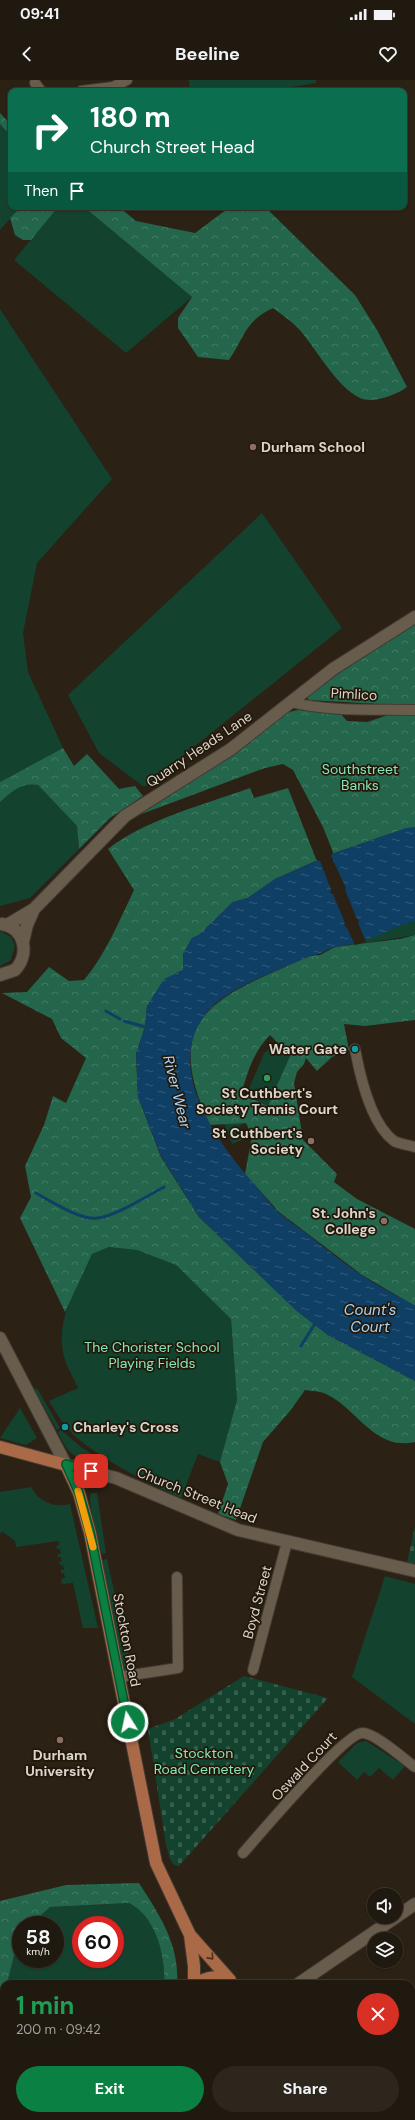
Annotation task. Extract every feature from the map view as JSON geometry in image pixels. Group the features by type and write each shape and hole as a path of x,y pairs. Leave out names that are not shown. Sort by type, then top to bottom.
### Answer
{"main road":[{"path":"0,1447 66,1464"},
{"name":"Stockton Road","path":"66,1464 79,1493 90,1532 153,1855 161,1877 190,1935 230,1980"},
{"name":"Stockton Road","path":"190,1935 195,1980"},
{"path":"204,1980 211,1977 224,1980"}],"street":[{"path":"115,88 128,80"},
{"name":"Quarry Heads Lane","path":"4,924 34,909 125,816 231,749 333,670 415,617"},
{"name":"Pimlico","path":"291,702 302,705 364,710 415,710"},
{"name":"Quarry Heads Lane","path":"0,975 10,973 19,965 24,954 23,942 27,924 34,909"},
{"path":"4,924 17,932 23,942"},
{"path":"355,1049 362,1080 380,1124 395,1142 415,1147"},
{"path":"0,1338 66,1464"},
{"name":"Church Street Head","path":"66,1464 116,1478 238,1530 415,1571"},
{"name":"Boyd Street","path":"254,1670 287,1542"},
{"path":"119,1677 178,1668 177,1576"},
{"name":"Oswald Court","path":"243,1853 332,1755 356,1734 369,1734 415,1767"},
{"path":"403,1912 415,1904"},
{"path":"304,1980 386,1924"}],"green space":[{"path":"189,80 316,80 316,83 285,88 190,88"},
{"path":"0,113 8,122 8,133 0,124"},
{"path":"0,124 8,133 8,210 18,210 0,230"},
{"path":"18,210 56,210 31,240 23,240 15,235 10,218"},
{"path":"56,210 88,210 192,297 126,353 14,260"},
{"path":"88,210 123,210 136,221 195,233 226,210 268,210 355,295 377,330 407,387 384,398 371,400 365,400 351,393 334,376 297,327 273,308 257,318 251,324 229,360 198,357 178,328 178,318 192,297"},
{"path":"0,309 112,479 37,563 23,633 28,672 63,748 0,782"},
{"path":"262,513 342,628 144,787 99,753 68,695"},
{"path":"415,623 415,706 308,700 308,696 379,644"},
{"name":"Southstreet Banks","path":"298,710 339,712 347,721 367,722 394,713 415,713 415,827 383,836 332,854 333,852 323,827 293,770 283,764 265,768 128,819 247,745 285,713"},
{"path":"63,748 74,766 87,754 119,789 135,786 143,796 110,818 79,849 77,826 38,785 32,784 22,786 13,791 0,802 0,782"},
{"path":"29,784 38,785 77,826 79,849 30,898 0,906 0,802 18,787"},
{"path":"250,788 254,798 288,788 316,859 318,860 275,879 248,898 233,902 199,935 192,938 183,954 183,970 176,973 147,1006 145,1027 136,1054 138,1097 161,1157 199,1217 297,1311 328,1335 415,1381 415,1442 401,1443 388,1440 377,1435 348,1409 326,1394 305,1390 290,1411 263,1442 236,1520 218,1514 228,1484 220,1462 237,1400 231,1319 176,1265 137,1250 109,1247 92,1254 65,1312 20,1218 31,1197 25,1166 44,1125 53,1096 66,1103 86,1058 61,1038 52,1019 2,993 27,992 49,967 69,981 84,980 92,970 112,937 134,890 108,849 139,829 157,821"},
{"path":"415,921 415,935 343,947 397,926"},
{"path":"0,931 11,937 15,946 11,960 0,966"},
{"path":"415,935 415,1020 365,1026 344,1024 349,1050 332,1057 317,1071 306,1058 304,1064 297,1072 294,1083 303,1140 337,1174 334,1182 357,1199 415,1229 415,1306 362,1275 279,1212 245,1174 252,1136 246,1123 210,1125 195,1087 191,1057 195,1033 206,1014 225,998 249,984 310,956 320,955 335,947 400,939","holes":["270,1035 290,1056 268,1106 241,1094 255,1055"]},
{"name":"St Cuthbert's Society Tennis Court","path":"272,1047 290,1056 269,1106 246,1096 264,1053"},
{"path":"224,1123 246,1123 239,1126 245,1139 232,1144"},
{"name":"The Chorister School Playing Fields","path":"109,1247 137,1250 176,1265 231,1319 237,1400 220,1462 198,1454 181,1498 101,1456 69,1430 49,1401 78,1388 66,1363 62,1346 64,1318 74,1291 92,1254"},
{"path":"37,1388 60,1428 57,1430 34,1389"},
{"path":"20,1408 37,1438 26,1445 0,1438"},
{"path":"61,1430 81,1447 105,1462 104,1467 81,1459 71,1453 58,1432"},
{"path":"31,1487 38,1497 47,1503 58,1505 70,1504 98,1628 83,1628 73,1583 62,1584 61,1579 65,1578 64,1573 61,1574 61,1570 64,1570 63,1565 60,1565 59,1562 62,1561 61,1557 58,1557 58,1554 61,1554 60,1549 57,1549 56,1546 59,1545 59,1541 16,1547 15,1541 3,1532 0,1533 0,1492"},
{"path":"91,1493 97,1493 106,1553 102,1554 92,1514 90,1499"},
{"path":"415,1526 415,1563 407,1562"},
{"path":"107,1559 132,1671 124,1672 102,1560"},
{"path":"385,1576 415,1584 415,1724 352,1677"},
{"name":"Stockton Road Cemetery","path":"244,1676 328,1698 179,1866 176,1865 171,1861 166,1845 148,1729 175,1719"},
{"path":"366,1741 405,1766 393,1780 379,1768 370,1777 364,1772 357,1780 338,1762 357,1743"},
{"path":"139,1883 167,1930 175,1956 177,1980 164,1980 161,1950 152,1927 146,1917 129,1903 50,1907 40,1916 12,1916 12,1964 8,1980 0,1980 0,1901 66,1885"},
{"path":"130,1903 147,1917 153,1927 158,1938 163,1961 164,1980 8,1980 12,1964 12,1968 64,1968 64,1916 40,1916 50,1907"}],"water":[{"name":"Count's Court","path":"415,827 415,921 365,940 332,948 310,956 255,980 227,995 207,1012 195,1034 190,1057 192,1080 200,1103 211,1126 240,1168 275,1209 373,1283 415,1306 415,1381 328,1335 297,1311 199,1217 161,1156 138,1097 136,1054 145,1027 147,1006 164,979 183,970 183,954 192,938 199,935 233,902 248,898 275,879 340,851 406,828"}],"pier":[{"path":"333,852 331,856 346,888 345,890 357,919 359,920 358,923 366,942 355,945 344,925 345,923 333,894 330,893 331,889 320,861 316,859"}],"waterway":[{"path":"106,1011 120,1019"},
{"path":"124,1021 149,1028"},
{"path":"36,1193 75,1214 98,1218 114,1214 164,1187"},
{"path":"301,1346 316,1322"}],"slow traffic":[{"path":"78,1491 86,1514 93,1547"}],"place":[{"name":"Durham School","path":"253,447"},
{"name":"Water Gate","path":"355,1049"},
{"name":"St Cuthbert's Society Tennis Court","path":"267,1078"},
{"name":"St Cuthbert's Society","path":"311,1141"},
{"name":"St. John's College","path":"384,1221"},
{"name":"Charley's Cross","path":"65,1427"},
{"name":"Durham University","path":"60,1740"}],"route":[{"path":"91,1471 66,1464 79,1493 86,1514 128,1722"}],"water label":[{"name":"River Wear","path":"177,1092"}]}
